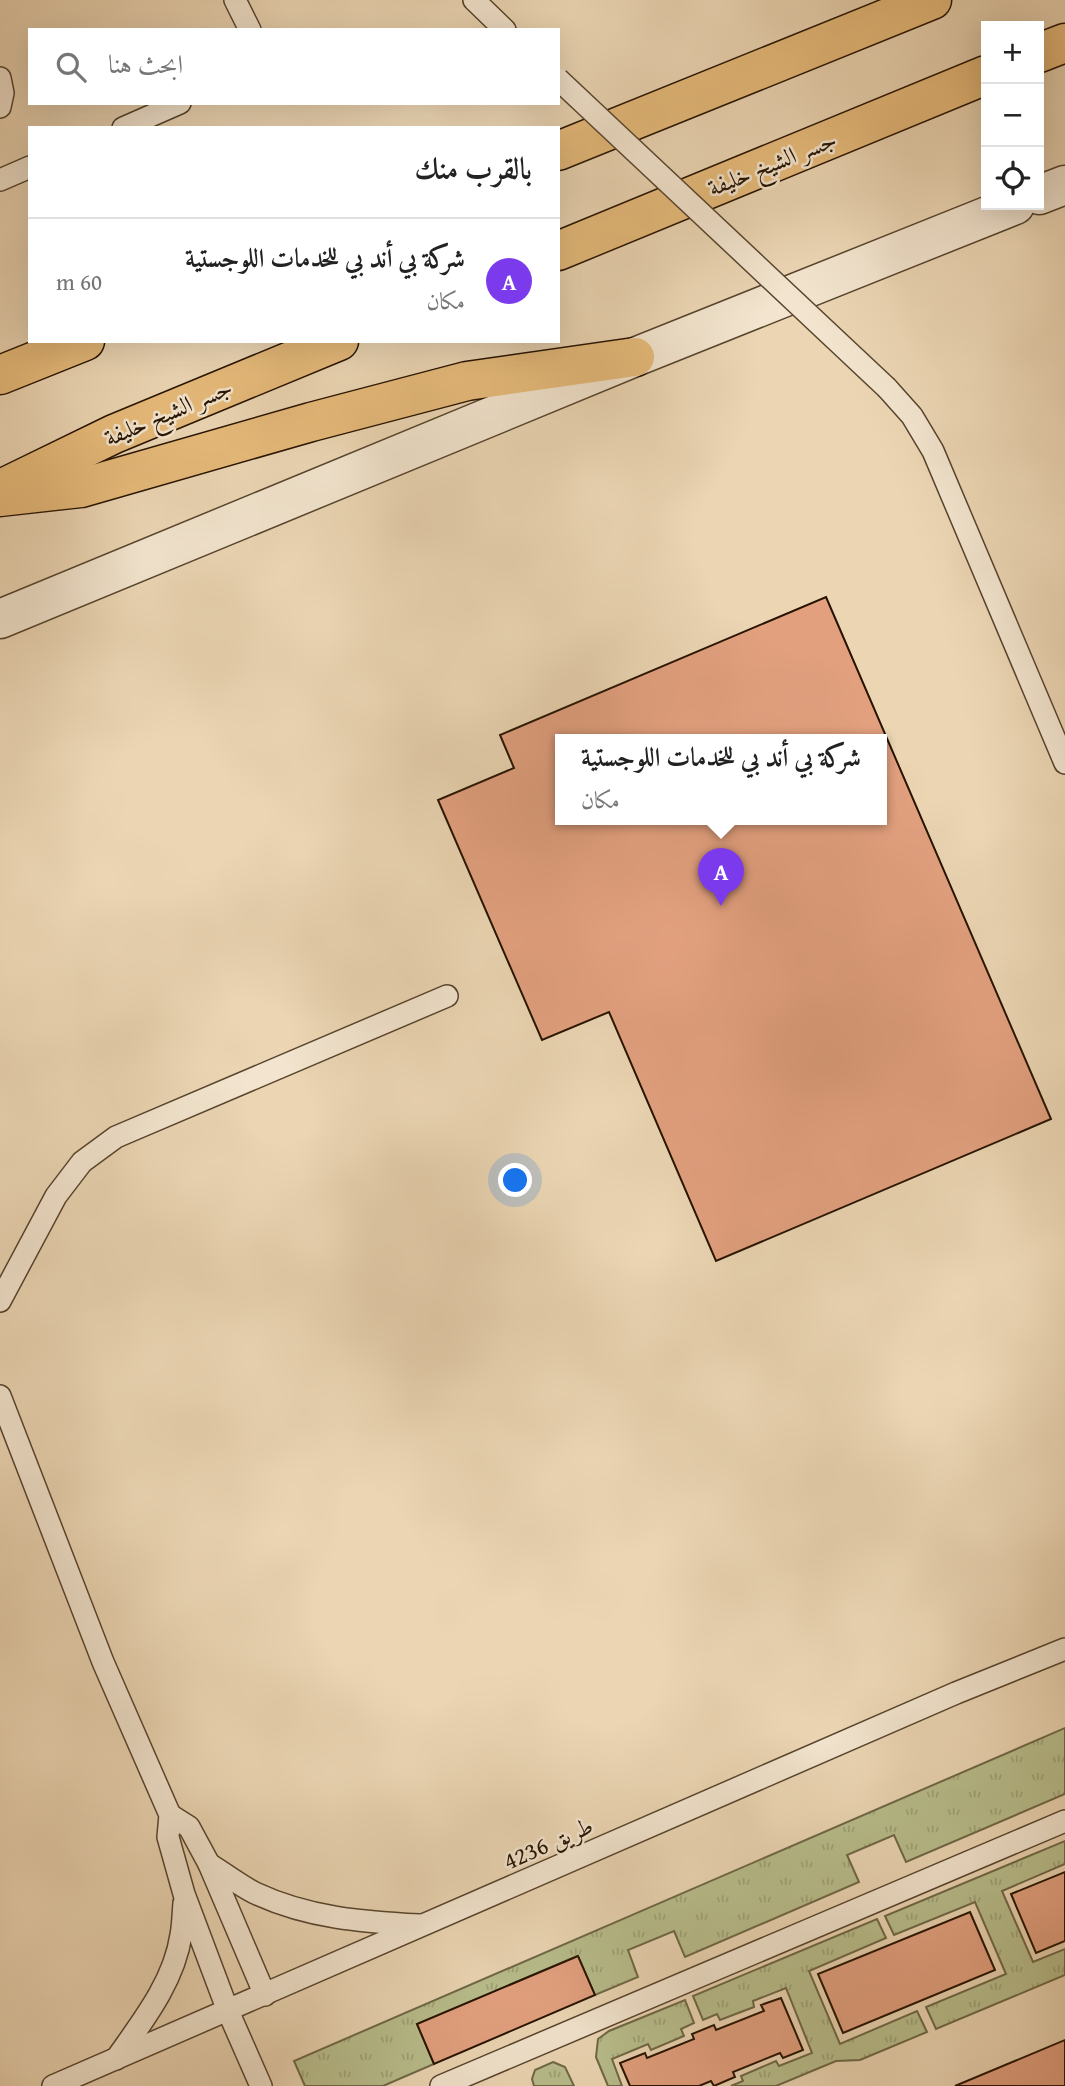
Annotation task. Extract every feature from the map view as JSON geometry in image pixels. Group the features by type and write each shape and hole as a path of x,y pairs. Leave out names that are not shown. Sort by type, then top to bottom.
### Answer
{"highway":[{"path":"560,149 932,0"},
{"path":"1044,51 1065,43"},
{"name":"جسر الشيخ خليفة","path":"560,250 981,77"},
{"path":"0,376 80,343"},
{"name":"جسر الشيخ خليفة","path":"0,490 114,434 334,343"},
{"path":"0,497 81,488 311,422 467,381 635,356"}],"street":[{"path":"1044,193 1065,185"},
{"path":"0,619 635,356 1002,210"}],"lane":[{"path":"235,0 249,28"},
{"path":"474,0 503,28"},
{"path":"0,78 3,93 0,107"},
{"path":"560,81 887,388 912,416 933,451 1065,763"},
{"path":"127,126 175,105"},
{"path":"0,180 28,168"},
{"path":"0,1301 56,1196 82,1162 116,1137 447,996"},
{"path":"0,1396 103,1662 170,1815 168,1837 184,1894 228,2011 261,2086"},
{"name":"طريق 4236","path":"53,2086 426,1926 943,1698 1065,1649"},
{"path":"170,1815 189,1827 209,1864 265,1996"},
{"path":"441,2086 1065,1821"},
{"path":"209,1864 254,1892 304,1912 353,1921 426,1926"},
{"path":"115,2060 145,2018 170,1975 181,1936 184,1894"}],"green space":[{"path":"1065,1728 1065,1794 906,1862 894,1835 847,1855 859,1882 685,1957 674,1931 628,1950 638,1977 595,1995 577,1956 417,2024 434,2064 383,2086 305,2086 294,2061"},
{"path":"1065,1841 1065,1864 1002,1891 1033,1962 1065,1949 1065,1975 936,2029 926,2007 1006,1974 975,1902 894,1935 885,1916"},
{"path":"877,1919 886,1938 809,1971 840,2044 917,2011 927,2032 860,2060 836,2061 776,2086 731,2086 743,2081 741,2076 776,2061 779,2066 812,2053 786,1988 753,2001 754,2007 720,2020 717,2014 703,2020 693,1996"},
{"path":"685,2000 694,2023 681,2029 684,2036 651,2050 648,2044 612,2059 622,2086 608,2086 596,2057 598,2039 609,2031"},
{"path":"553,2062 565,2067 574,2086 534,2086 532,2079 535,2070"}],"building":[{"path":"826,597 885,734 555,734 555,825 887,825 887,739 1051,1119 716,1261 609,1012 542,1040 438,800 514,768 500,735"},
{"path":"1065,1872 1065,1941 1036,1953 1011,1894"},
{"path":"970,1912 995,1970 843,2033 818,1974"},
{"path":"578,1956 595,1995 434,2064 417,2024"},
{"path":"781,1998 803,2050 783,2058 780,2053 733,2072 735,2077 714,2086 711,2081 699,2086 630,2086 620,2063 645,2053 647,2058 694,2039 692,2034 714,2025 716,2030 764,2011 761,2005"},
{"path":"1065,2040 1065,2086 955,2086"}],"place":[{"name":"شركة بي أند بي للخدمات اللوجستية","path":"721,906"}]}
